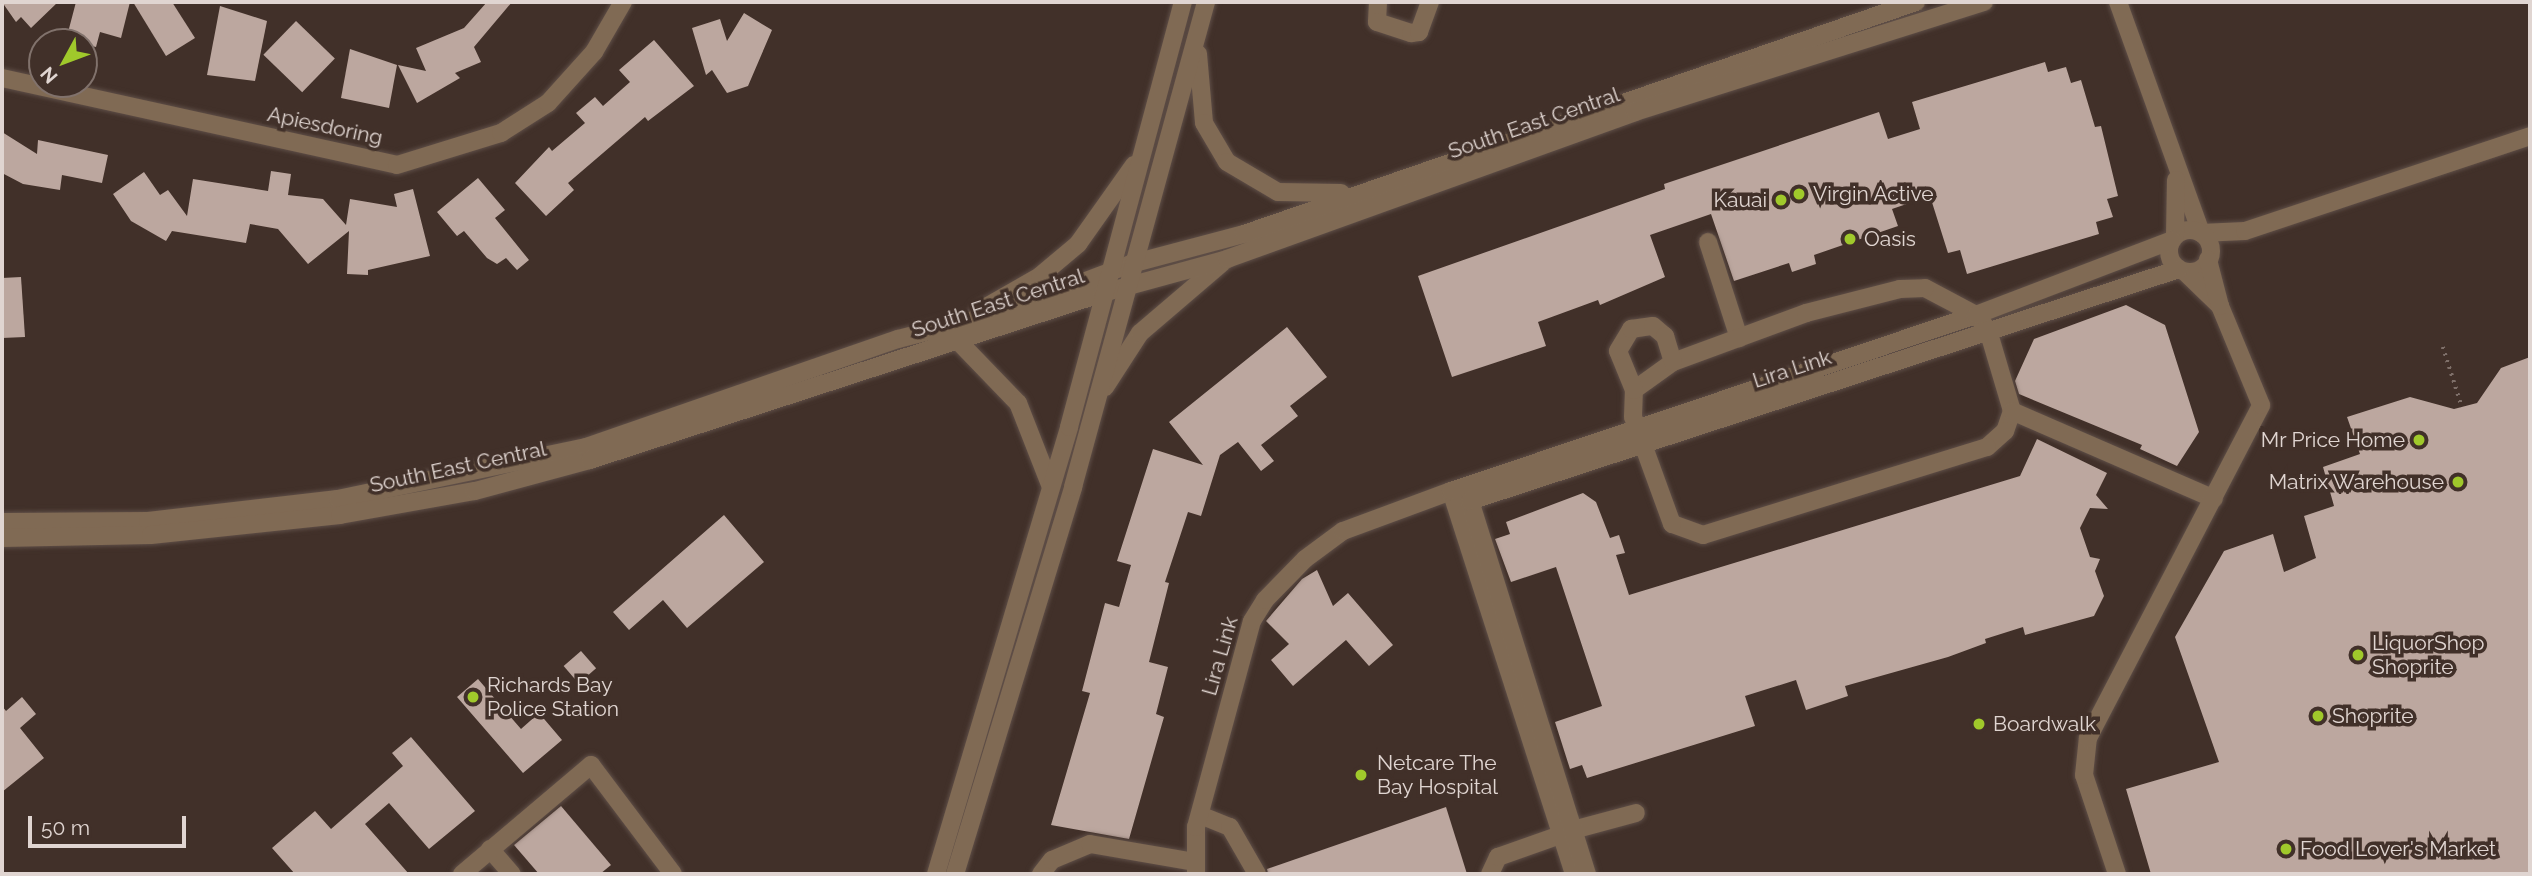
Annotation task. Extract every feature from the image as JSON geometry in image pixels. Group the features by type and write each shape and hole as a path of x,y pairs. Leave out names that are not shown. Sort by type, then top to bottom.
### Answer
{"street":[{"name":"Apiesdoring","path":"2,78 397,164 501,133 548,103 594,52 623,2"},
{"path":"936,874 1051,487 1183,2"},
{"path":"954,874 1098,399 1124,288 1206,2"},
{"path":"1378,2 1377,22 1411,33 1419,32 1430,2"},
{"name":"South East Central","path":"2,522 148,521 338,499 473,474 599,443 953,321 1001,313 1131,264 1244,234 1916,2"},
{"name":"South East Central","path":"2,538 151,534 340,515 475,491 590,460 1103,293 1227,259 1635,112 1984,2"},
{"path":"2116,874 2084,775 2088,738 2261,405 2220,306 2209,258 2210,246 2201,233 2176,173 2118,2"},
{"path":"1197,33 1204,123 1219,152 1238,171 1263,188 1292,195 1372,188"},
{"path":"2174,238 2185,231 2245,231 2530,136"},
{"path":"953,321 1059,262 1078,244 1140,157"},
{"path":"2176,173 2174,238 2170,256 2220,306"},
{"path":"2182,270 2202,268 2209,258 2245,231"},
{"name":"Lira Link","path":"1196,868 1200,815 1252,621 1265,600 1305,559 1343,531 1426,503 1460,496 1641,434 1976,315 2174,238"},
{"path":"1708,242 1739,338"},
{"path":"1098,399 1140,333 1227,259"},
{"name":"Lira Link","path":"1641,434 2182,270"},
{"path":"1634,390 1674,362 1806,313 1900,289 1925,288 1976,315 1989,330 2012,411 2005,431 1987,447 1703,535 1672,524 1631,404 1634,390 1618,351 1631,329 1653,326 1665,336 1674,362"},
{"path":"959,342 1018,403 1051,487"},
{"path":"2012,411 2214,499"},
{"path":"1460,496 1486,552 1567,832 1574,874"},
{"path":"1460,496 1567,832 1587,874"},
{"path":"462,874 591,765 673,874"},
{"path":"1490,874 1498,858 1567,832 1636,813"},
{"path":"1200,815 1230,827 1257,874"},
{"path":"1041,874 1052,860 1090,844 1196,868"},
{"path":"490,849 512,874"}],"path":[{"path":"2443,347 2462,407"}],"building":[{"path":"2,2 58,2 31,28 21,17 16,22"},
{"path":"76,2 130,2 121,38 100,32 98,40 98,28 69,28"},
{"path":"133,2 172,2 195,38 166,56"},
{"path":"487,2 512,2 474,47 481,62 455,73 460,78 417,103 398,65 426,71 416,48 464,28"},
{"path":"220,6 267,21 255,81 207,75"},
{"path":"744,13 772,30 748,86 727,93 712,70 706,75 692,28 720,19 727,41"},
{"path":"296,21 335,59 302,92 263,55"},
{"path":"654,40 694,86 648,121 645,117 568,183 574,190 546,216 515,183 549,147 552,151 585,123 576,113 595,97 603,106 630,82 619,70"},
{"path":"350,49 397,65 389,108 341,98"},
{"path":"2045,62 2048,72 2066,67 2071,83 2081,80 2095,127 2101,126 2118,196 2107,199 2113,217 2096,222 2099,234 1967,274 1960,250 1948,253 1930,196 1892,209 1898,226 1814,255 1816,264 1792,272 1789,263 1734,281 1711,214 1650,235 1665,277 1600,305 1598,300 1538,322 1546,346 1452,377 1418,276 1665,189 1664,184 1879,112 1888,139 1920,129 1912,102"},
{"path":"2,132 37,154 38,140 108,155 102,183 62,175 60,190 23,184 2,173"},
{"path":"271,171 291,174 288,195 323,199 346,225 350,199 397,207 394,194 413,189 430,256 368,270 368,275 347,274 349,231 308,264 278,229 250,224 246,243 172,231 166,241 131,221 113,194 144,172 160,195 168,190 187,216 193,179 268,191"},
{"path":"478,178 505,210 495,218 529,260 517,270 506,258 497,264 487,258 464,231 457,236 437,212"},
{"path":"21,277 25,337 2,338 2,278"},
{"path":"2126,305 2165,325 2199,432 2177,466 2140,449 2142,445 2019,394 2015,381 2034,339"},
{"path":"1287,327 1327,377 1290,406 1298,416 1261,445 1274,461 1261,471 1238,442 1220,455 1201,516 1188,512 1165,582 1169,583 1149,662 1168,667 1156,714 1164,717 1129,839 1051,825 1090,693 1082,691 1105,603 1119,607 1131,565 1117,561 1153,449 1203,465 1169,422"},
{"path":"2530,357 2530,874 2151,874 2126,789 2219,762 2175,637 2224,551 2273,534 2284,572 2316,558 2304,516 2334,506 2323,467 2360,454 2347,417 2410,397 2454,409 2477,403 2501,368"},
{"path":"2037,439 2107,473 2096,495 2108,509 2090,508 2080,528 2090,557 2100,559 2095,571 2104,596 2094,616 2025,635 2023,627 1985,639 1986,643 1948,657 1845,686 1848,696 1806,710 1796,680 1745,696 1755,726 1587,778 1582,765 1570,769 1555,722 1602,706 1556,567 1511,582 1495,539 1510,534 1506,522 1583,493 1596,502 1610,538 1619,535 1625,553 1616,555 1629,595 2020,476"},
{"path":"724,515 764,562 687,628 663,600 629,630 613,612"},
{"path":"1317,570 1333,606 1348,593 1393,645 1369,666 1346,640 1293,686 1271,660 1289,644 1266,621 1302,579"},
{"path":"581,651 596,668 579,683 564,666"},
{"path":"478,679 521,729 539,713 562,740 523,773 457,697"},
{"path":"22,697 36,714 20,728 44,758 2,792 2,706 6,711"},
{"path":"411,737 475,811 429,849 389,803 365,824 409,874 295,874 272,848 315,811 331,829 403,766 392,753"},
{"path":"561,806 611,865 600,874 539,874 514,845"},
{"path":"1446,807 1467,874 1268,874 1267,869"}],"place":[{"name":"Virgin Active","path":"1799,194"},
{"name":"Kauai","path":"1781,200"},
{"name":"Oasis","path":"1850,239"},
{"name":"Mr Price Home","path":"2419,440"},
{"name":"Matrix Warehouse","path":"2458,482"},
{"name":"LiquorShop Shoprite","path":"2358,655"},
{"name":"Richards Bay Police Station","path":"473,697"},
{"name":"Shoprite","path":"2318,716"},
{"name":"Boardwalk","path":"1979,724"},
{"name":"Netcare The Bay Hospital","path":"1361,775"},
{"name":"Food Lover's Market","path":"2286,849"}]}
